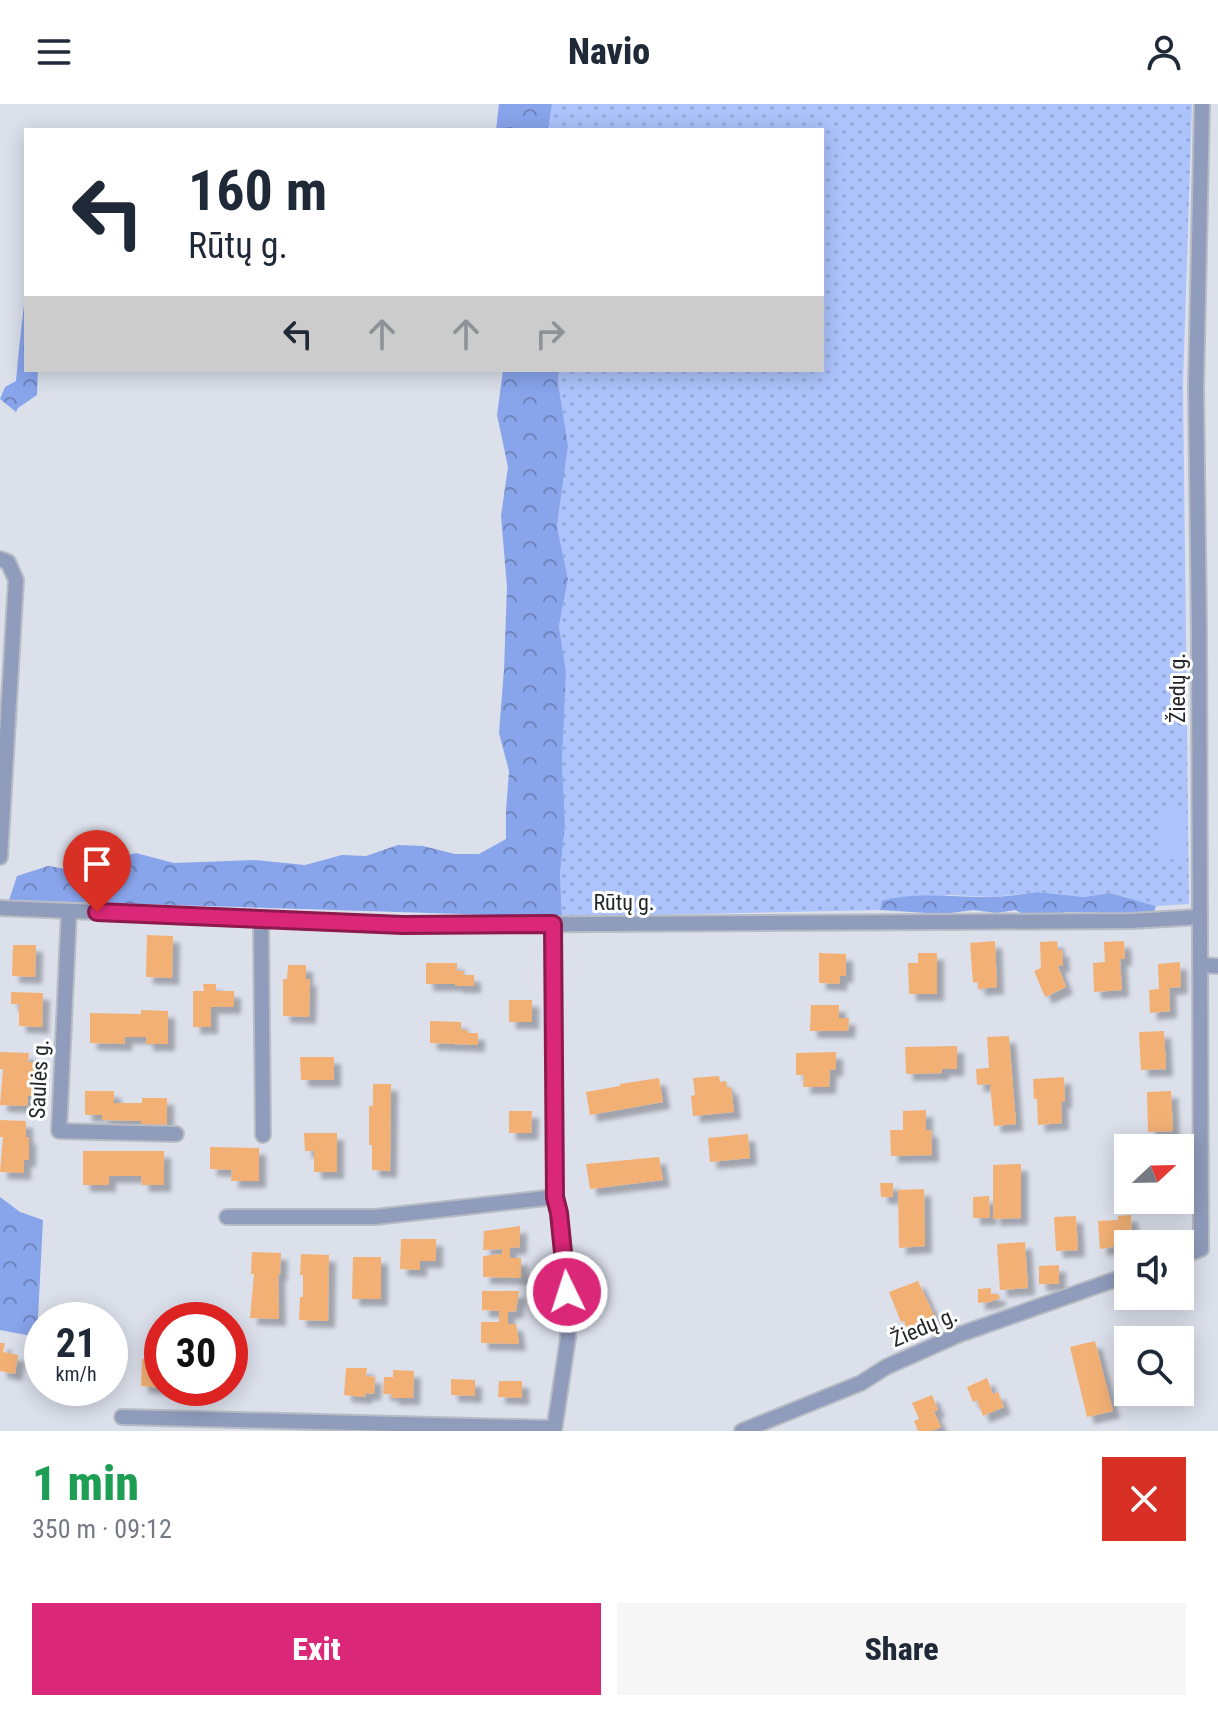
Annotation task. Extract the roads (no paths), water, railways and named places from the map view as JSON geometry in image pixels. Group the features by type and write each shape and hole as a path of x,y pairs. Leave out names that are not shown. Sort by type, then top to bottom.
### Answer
{"street":[{"name":"Žiedų g.","path":"1194,1252 1201,1249 1196,387 1202,104"},
{"path":"0,559 8,562 16,580 0,857"},
{"name":"Rūtų g.","path":"0,908 403,925 1131,921 1200,917"},
{"name":"Saulės g.","path":"69,911 59,1131 176,1134"},
{"path":"261,919 263,1135"},
{"path":"122,1417 553,1429 568,1338 566,1270 555,1197 553,924"},
{"path":"1200,965 1218,966"},
{"path":"227,1217 375,1217 555,1197"},
{"name":"Žiedų g.","path":"742,1431 861,1383 886,1367 958,1335 1114,1280"}]}
